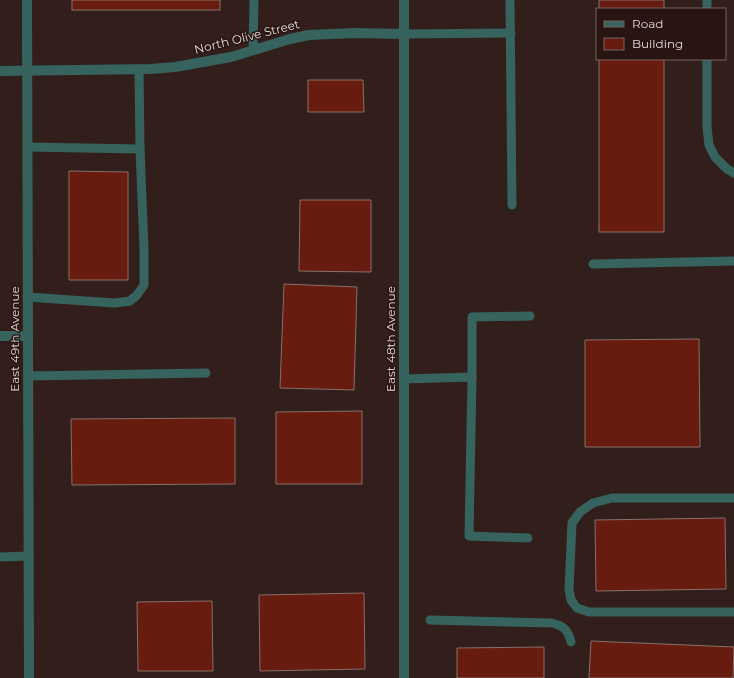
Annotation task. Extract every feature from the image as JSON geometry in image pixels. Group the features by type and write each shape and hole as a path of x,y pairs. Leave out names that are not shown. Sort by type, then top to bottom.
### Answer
{"street":[{"name":"East 49th Avenue","path":"27,0 29,678"},
{"name":"East 48th Avenue","path":"404,0 404,678"},
{"name":"North Olive Street","path":"0,70 139,69 175,67 231,57 290,39 309,35 354,33 404,34"},
{"path":"0,336 28,336"}],"lane":[{"path":"253,50 254,0"},
{"path":"510,0 512,205"},
{"path":"404,34 511,33"},
{"path":"707,60 706,127 709,145 715,157 727,169 734,173"},
{"path":"28,297 115,303 130,301 137,295 144,285 139,69"},
{"path":"28,147 140,149"},
{"path":"592,264 734,260"},
{"path":"528,538 469,536 472,317 530,316"},
{"path":"28,376 206,373"},
{"path":"404,379 472,377"},
{"path":"734,498 612,498 592,503 580,512 572,523 569,589 571,600 578,608 589,612 734,612"},
{"path":"0,556 29,556"},
{"path":"430,620 552,623 562,625 569,632 571,642"}],"building":[{"path":"72,0 220,0 220,10 72,10"},
{"path":"599,0 664,0 664,8 599,8"},
{"path":"599,60 664,60 664,232 599,232"},
{"path":"308,80 363,80 364,112 308,112"},
{"path":"69,171 128,172 128,280 69,280"},
{"path":"300,200 371,200 371,272 299,271"},
{"path":"284,284 357,287 354,390 280,388"},
{"path":"699,339 700,447 585,447 585,340"},
{"path":"362,411 362,484 276,484 276,412"},
{"path":"235,418 235,484 72,485 71,419"},
{"path":"725,518 726,589 596,591 595,520"},
{"path":"364,593 365,669 260,671 259,595"},
{"path":"212,601 213,671 138,671 137,602"},
{"path":"591,641 734,647 733,678 589,678"},
{"path":"544,647 544,678 457,678 457,648"}]}
